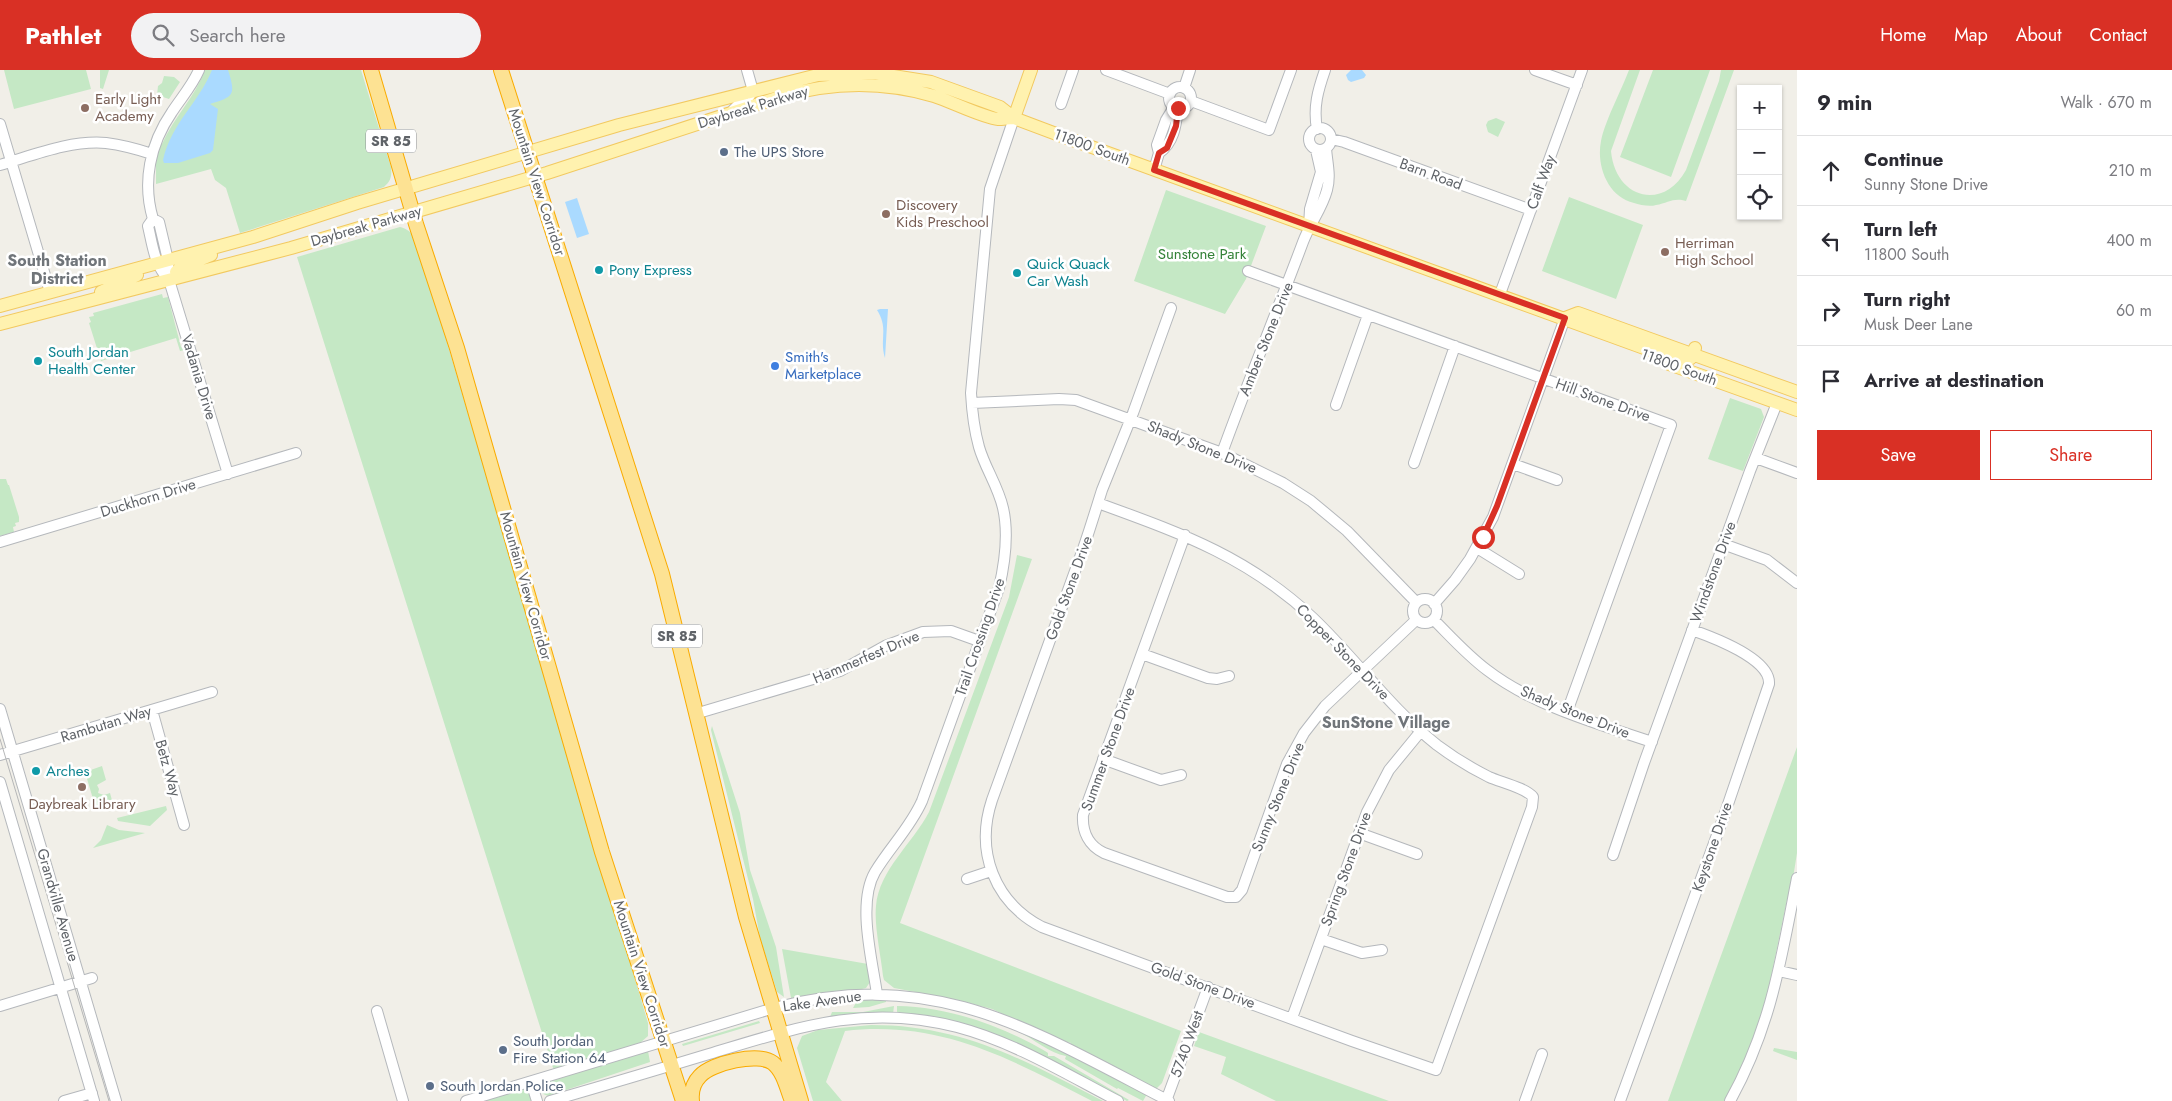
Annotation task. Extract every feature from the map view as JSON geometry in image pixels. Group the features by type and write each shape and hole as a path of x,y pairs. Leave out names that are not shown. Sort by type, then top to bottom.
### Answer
{"highway":[{"name":"Mountain View Corridor","path":"370,70 457,348 602,852 683,1101"},
{"name":"Mountain View Corridor","path":"501,70 662,574 746,917 801,1101"},
{"path":"692,1101 691,1094 695,1083 704,1072 754,1057 768,1060 777,1067 792,1101"}],"main road":[{"path":"1014,118 1031,70"},
{"name":"Daybreak Parkway","path":"0,306 161,264 406,188 619,125 805,77 860,72 917,79 957,90 1000,107 1014,118"},
{"path":"755,105 762,96 799,84 805,77"},
{"name":"Daybreak Parkway","path":"0,324 291,248 535,177 755,105 812,89 866,85 921,93 997,119 1014,118"},
{"name":"11800 South","path":"1014,118 1565,318 1577,330 1797,410"},
{"path":"169,280 180,268 236,242"},
{"path":"74,304 161,264"},
{"name":"11800 South","path":"1565,318 1578,313 1694,351 1738,372 1797,392"},
{"path":"1565,318 1677,360 1688,360 1694,351"},
{"path":"1738,372 1751,385 1772,394 1777,403 1793,398 1797,400"}],"street":[{"name":"Vadania Drive","path":"199,70 163,126 152,154 147,187 148,203 153,219 159,222 161,264 169,280 228,474"},
{"path":"731,113 739,104 746,101 753,91 747,70"},
{"path":"1061,104 1073,70"},
{"path":"1106,70 1170,94"},
{"path":"1184,88 1190,70"},
{"path":"1191,101 1269,130 1291,70"},
{"path":"1317,129 1316,101 1325,70"},
{"path":"1535,70 1559,74 1577,85"},
{"name":"Calf Way","path":"1500,294 1582,70"},
{"path":"1154,170 1159,153 1167,148 1176,126 1176,108 1170,101 1170,94 1177,87 1184,88 1189,92 1191,101"},
{"path":"1176,108 1187,106 1191,101"},
{"name":"Trail Crossing Drive","path":"877,994 866,914 869,885 877,869 912,821 918,809 999,588 1005,565 1006,525 999,494 979,447 972,403 972,380 988,205 997,165 1014,118"},
{"path":"0,124 50,292"},
{"path":"1317,129 1326,131 1324,146 1311,146 1309,139 1311,133 1317,129"},
{"name":"Barn Road","path":"1324,146 1344,142 1531,210"},
{"path":"0,165 63,146 83,144 115,144 152,154"},
{"name":"Amber Stone Drive","path":"1222,453 1262,344 1287,286 1309,226 1320,212 1327,191 1329,171 1324,146"},
{"name":"Hill Stone Drive","path":"1248,271 1671,425 1567,712"},
{"name":"Gold Stone Drive","path":"1171,308 1116,452 1085,544 989,810 985,839 991,871 1010,903 1033,922 1436,1070"},
{"path":"1336,405 1368,315"},
{"path":"1434,604 1455,580 1477,548 1493,517 1565,318"},
{"path":"1414,462 1455,346"},
{"name":"Shady Stone Drive","path":"972,403 1070,399 1222,453 1268,474 1324,511 1357,540 1416,602"},
{"name":"Windstone Drive","path":"1613,855 1692,630 1777,403"},
{"name":"Duckhorn Drive","path":"0,542 296,453"},
{"path":"1756,458 1797,473"},
{"path":"1513,464 1557,480"},
{"name":"Copper Stone Drive","path":"1098,503 1185,535 1232,558 1275,587 1312,618 1421,731 1466,764 1497,781 1528,793 1533,801 1436,1070"},
{"name":"Summer Stone Drive","path":"1185,535 1083,815 1084,832 1092,845 1104,853 1227,898 1236,897"},
{"path":"1724,544 1767,560 1797,583"},
{"path":"1477,548 1519,574"},
{"path":"1428,600 1434,604 1437,614 1434,620 1427,624 1416,620 1413,609 1416,602 1428,600"},
{"name":"Sunny Stone Drive","path":"1236,897 1242,890 1287,764 1298,743 1318,714 1416,620"},
{"name":"Shady Stone Drive","path":"1434,620 1464,651 1499,678 1530,696 1567,712 1652,742"},
{"name":"Keystone Drive","path":"1620,1101 1725,813 1769,684 1769,679 1765,672 1745,654 1723,642 1692,630"},
{"name":"Hammerfest Drive","path":"695,714 840,671 885,646 923,632 951,631 979,641"},
{"path":"1142,654 1208,678 1217,679 1229,676"},
{"name":"Rambutan Way","path":"0,756 212,692"},
{"name":"Grandville Avenue","path":"0,709 116,1101"},
{"name":"Betz Way","path":"152,710 184,825"},
{"name":"Spring Stone Drive","path":"1292,1018 1359,833 1381,784 1399,757 1421,731"},
{"path":"1103,760 1162,780 1181,775"},
{"name":"Grandville Avenue","path":"0,782 93,1097"},
{"path":"1359,833 1417,854"},
{"path":"967,879 991,871"},
{"path":"1730,1101 1750,1062 1764,1027 1779,971 1797,879"},
{"path":"1321,938 1362,953 1382,950"},
{"path":"1779,971 1797,974"},
{"path":"0,1006 92,978"},
{"name":"5740 West","path":"1167,1100 1208,987"},
{"name":"Lake Avenue","path":"466,1101 774,1008 823,998 877,994 936,1000 961,1005 1000,1018 1036,1034 1167,1100"},
{"path":"377,1010 404,1101"},
{"name":"Lake Avenue","path":"550,1101 812,1024 851,1018 896,1018 944,1024 976,1033 1013,1048 1118,1101"},
{"path":"1525,1101 1542,1054"},
{"path":"532,1082 538,1101"},
{"path":"64,1101 93,1097"}],"green space":[{"path":"4,70 86,70 91,89 14,109"},
{"path":"100,70 109,70 103,89 100,88"},
{"path":"205,70 361,70 391,167 390,180 384,187 240,233 226,188 215,180 211,169 156,184 156,167 154,165 160,145 196,89"},
{"path":"1629,70 1640,70 1611,151 1614,167 1621,180 1630,189 1641,194 1653,195 1665,191 1676,183 1686,170 1719,81 1721,70 1734,70 1686,201 1674,200 1645,206 1625,200 1611,187 1602,170 1600,151 1603,133"},
{"path":"1653,70 1710,70 1671,177 1620,157"},
{"path":"164,76 174,77 180,82 169,99 157,95 158,86 162,83"},
{"path":"1496,118 1505,122 1498,137 1488,132 1486,125 1488,121"},
{"name":"Sunstone Park","path":"1166,190 1266,226 1246,279 1225,314 1134,281"},
{"path":"1569,197 1643,225 1616,299 1542,271"},
{"path":"400,227 410,232 420,250 648,1023 648,1036 640,1043 554,1071 297,257"},
{"path":"162,294 163,298 168,297 181,347 185,350 180,351 176,338 101,361 89,323 91,322 89,317 94,316 93,313"},
{"path":"1730,398 1761,409 1764,417 1743,471 1708,459"},
{"path":"0,479 6,479 9,485 19,522 15,523 16,526 13,527 14,532 0,536"},
{"path":"1017,555 1032,559 900,923 1181,1031 1162,1083 1156,1089 1070,1045 1071,1043 1059,1040 992,1009 958,1000 894,988 884,980 876,923 878,893 883,880 929,812 1009,597"},
{"path":"712,726 740,813 750,870 776,947 784,997 777,992 760,938 753,899 711,730"},
{"path":"1797,747 1797,853 1790,897 1787,900 1763,1016 1727,1101 1668,1101"},
{"path":"102,766 106,780 97,785 98,793 104,795 110,793 113,804 96,809 85,772"},
{"path":"166,806 167,810 150,826 118,821 117,818"},
{"path":"107,825 119,830 145,833 93,848 101,840"},
{"path":"782,949 868,964 870,982 866,988 862,989 791,998"},
{"path":"858,999 886,999 886,1002 869,1007 853,1008"},
{"path":"909,1000 959,1008 1008,1024 1147,1094 1143,1101 1117,1089 1065,1059 1066,1056 1054,1052 1005,1026 965,1013 908,1002"},
{"path":"894,1006 893,1014 830,1017 832,1012 863,1012"},
{"path":"897,1006 916,1007 955,1014 1010,1033 1048,1053 1048,1056 1054,1056 1129,1100 1127,1101 1039,1056 897,1014"},
{"path":"759,1021 760,1023 683,1046 682,1044"},
{"path":"871,1025 935,1031 964,1038 1019,1059 1103,1101 1092,1101 1003,1057 974,1046 944,1037 913,1031 880,1029 845,1031 826,1082 842,1101 813,1101 797,1048 802,1036 818,1030"},
{"path":"1199,1032 1389,1101 1276,1101 1221,1074 1226,1057 1194,1046"},
{"path":"1774,1048 1797,1052 1797,1060 1773,1051"},
{"path":"648,1051 650,1062 548,1096 541,1093 539,1083"},
{"path":"527,1088 532,1101 481,1101"}],"water":[{"path":"212,70 228,70 232,85 231,94 228,97 210,104 218,109 213,150 210,153 178,163 164,163 163,160 172,135 200,93"},
{"path":"1351,70 1362,70 1366,75 1364,78 1351,82 1346,75"},
{"path":"577,198 589,234 577,238 565,202"},
{"path":"888,309 885,358 881,317 877,310"}],"tram line":[{"path":"0,739 109,1101"}],"place":[{"name":"Early Light Academy","path":"85,108"},
{"name":"The UPS Store","path":"724,152"},
{"name":"Discovery Kids Preschool","path":"886,214"},
{"name":"Herriman High School","path":"1665,252"},
{"name":"Pony Express","path":"599,270"},
{"name":"Quick Quack Car Wash","path":"1017,273"},
{"name":"South Jordan Health Center","path":"38,361"},
{"name":"Smith's Marketplace","path":"775,366"},
{"name":"Arches","path":"36,771"},
{"name":"Daybreak Library","path":"82,787"},
{"name":"South Jordan Fire Station 64","path":"503,1050"},
{"name":"South Jordan Police","path":"430,1086"}],"district":[{"name":"South Station District","path":"57,269"},
{"name":"SunStone Village","path":"1386,722"}],"route":[{"path":"1178,108 1176,126 1167,148 1159,153 1154,170 1565,318 1493,517 1483,537"}]}
